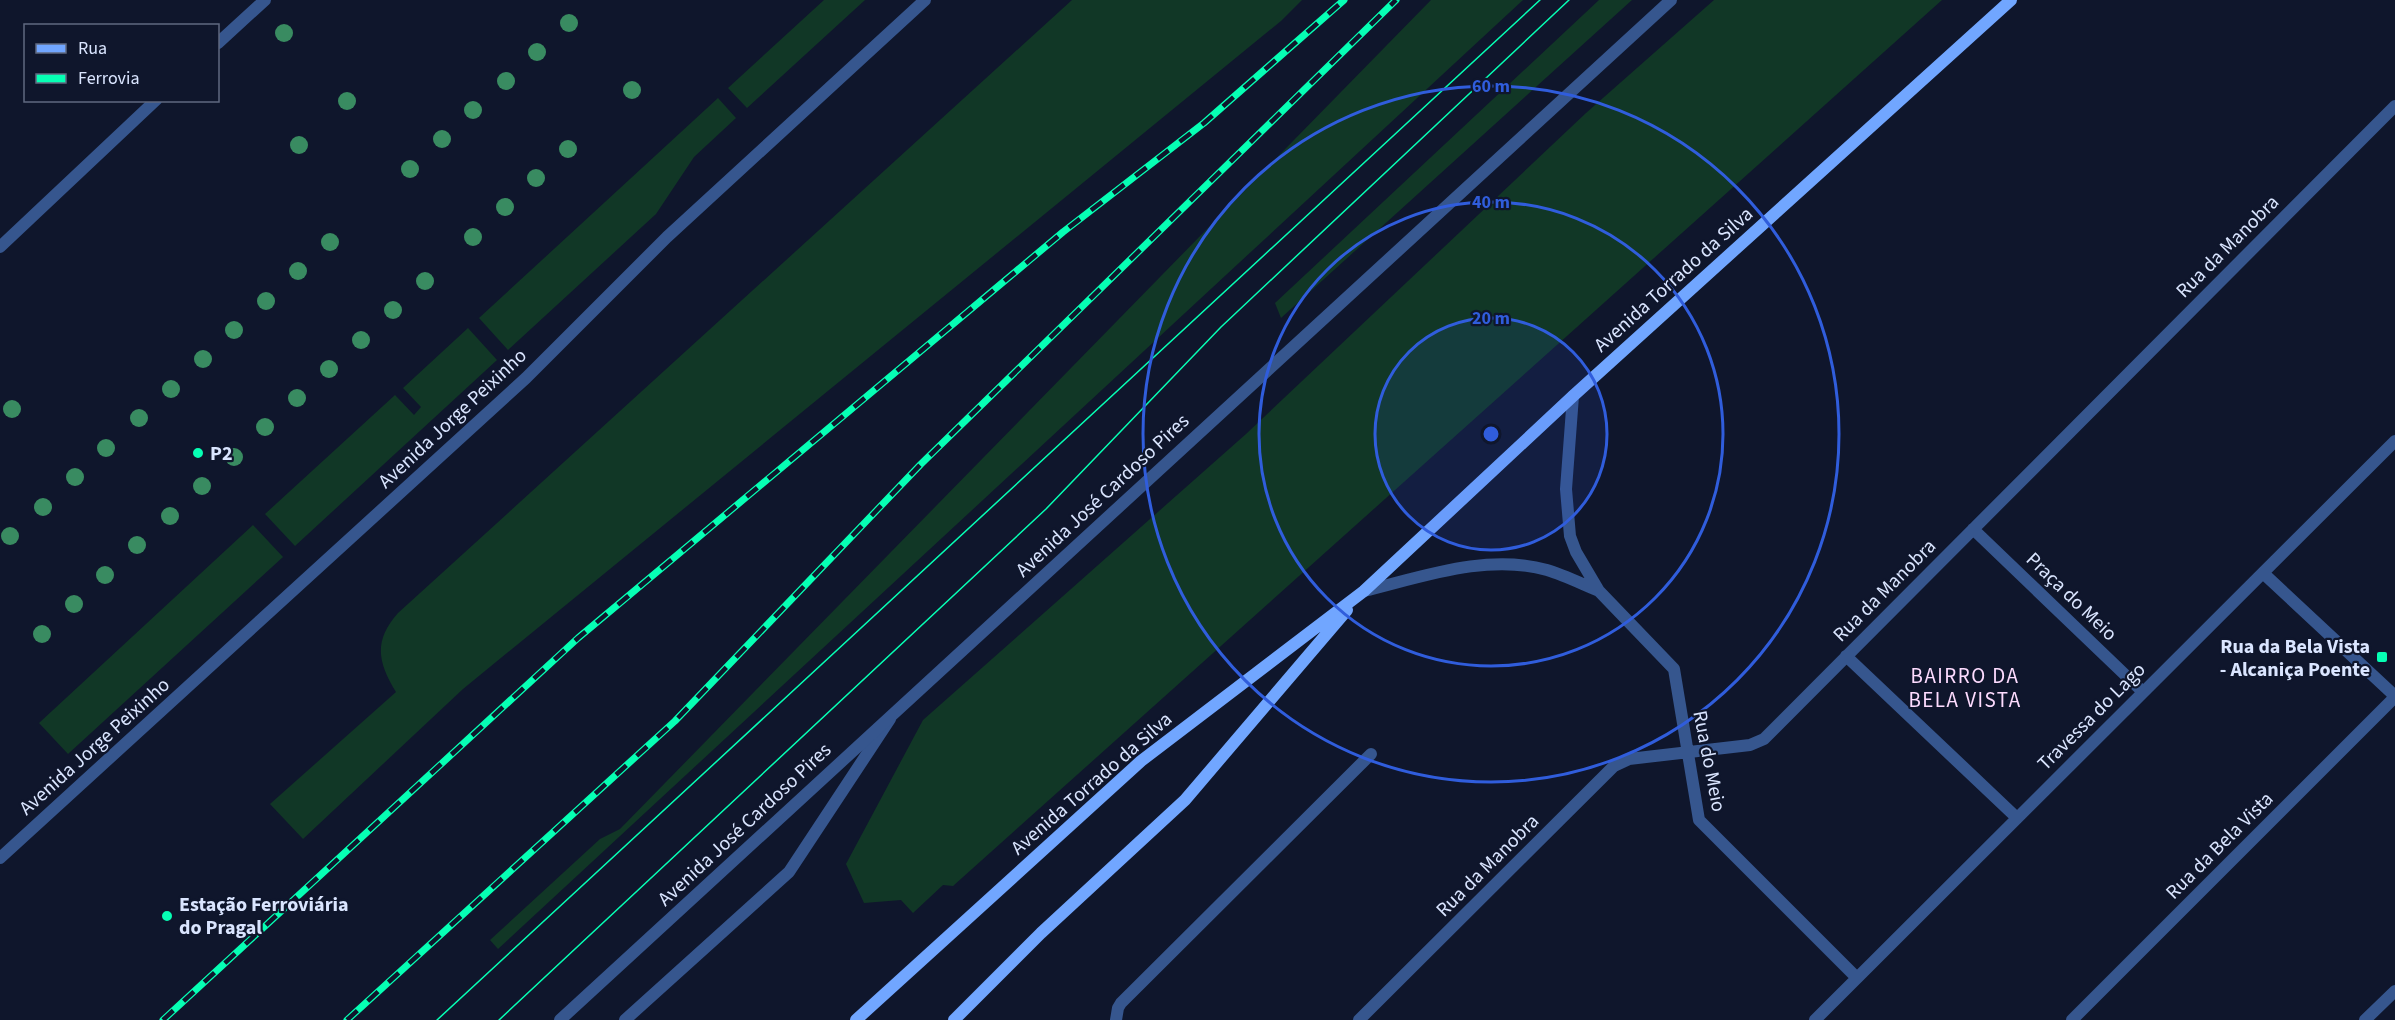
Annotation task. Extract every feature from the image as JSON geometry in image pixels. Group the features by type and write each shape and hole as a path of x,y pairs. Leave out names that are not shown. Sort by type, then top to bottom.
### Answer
{"main road":[{"name":"Avenida Torrado da Silva","path":"856,1020 1141,760 1364,591 1573,396 2011,0"},
{"name":"Avenida Torrado da Silva","path":"954,1020 1041,933 1185,800 1364,591"}],"street":[{"path":"219,43 265,0"},
{"name":"Avenida Jorge Peixinho","path":"0,858 526,378 667,237 925,0"},
{"name":"Avenida José Cardoso Pires","path":"560,1020 1671,0"},
{"path":"0,247 154,102"},
{"name":"Rua da Manobra","path":"1359,1020 1614,766 1629,759 1750,745 1764,739 2395,106"},
{"path":"1573,396 1566,489 1570,536 1576,552 1599,591"},
{"name":"Travessa do Lago","path":"1815,1020 2395,441"},
{"name":"Praça do Meio","path":"1973,529 2143,692"},
{"path":"1364,591 1455,569 1506,564 1546,570 1599,591"},
{"path":"2263,573 2395,696"},
{"name":"Rua do Meio","path":"1599,591 1674,669 1696,812 1703,825 1857,978"},
{"path":"1846,656 2017,818"},
{"name":"Rua da Bela Vista","path":"2072,1020 2395,696"},
{"path":"625,1020 789,872 896,711"},
{"path":"1116,1020 1121,1003 1371,754"},
{"path":"2365,1020 2395,991"}],"green space":[{"path":"824,0 865,0 747,108 728,88"},
{"path":"1072,0 1302,0 1281,21 463,689 303,839 270,804 396,692 385,671 381,652 385,633 398,613"},
{"path":"1431,0 1523,0 498,949 490,940 600,839 620,829"},
{"path":"1599,0 1632,0 1281,318 1275,303"},
{"path":"1714,0 1942,0 953,886 943,885 913,913 901,900 864,903 846,864 923,720 1246,434 1586,113"},
{"path":"718,98 736,118 694,157 656,214 508,350 479,318"},
{"path":"468,328 497,360 295,546 265,514 395,395 414,415 421,407 403,388"},
{"path":"253,525 283,557 68,754 39,723"}],"tram line":[{"path":"437,1020 1540,0"},
{"path":"499,1020 1046,509 1221,327 1569,0"}],"railway":[{"path":"163,1020 578,638 1063,232 1204,123 1344,0"},
{"path":"347,1020 675,721 921,464 1396,0"}],"place":[{"name":"P2","path":"198,453"},
{"name":"Rua da Bela Vista - Alcaniça Poente","path":"2382,657"},
{"name":"Estação Ferroviária do Pragal","path":"167,916"}],"district":[{"name":"BAIRRO DA BELA VISTA","path":"1965,688"}]}
